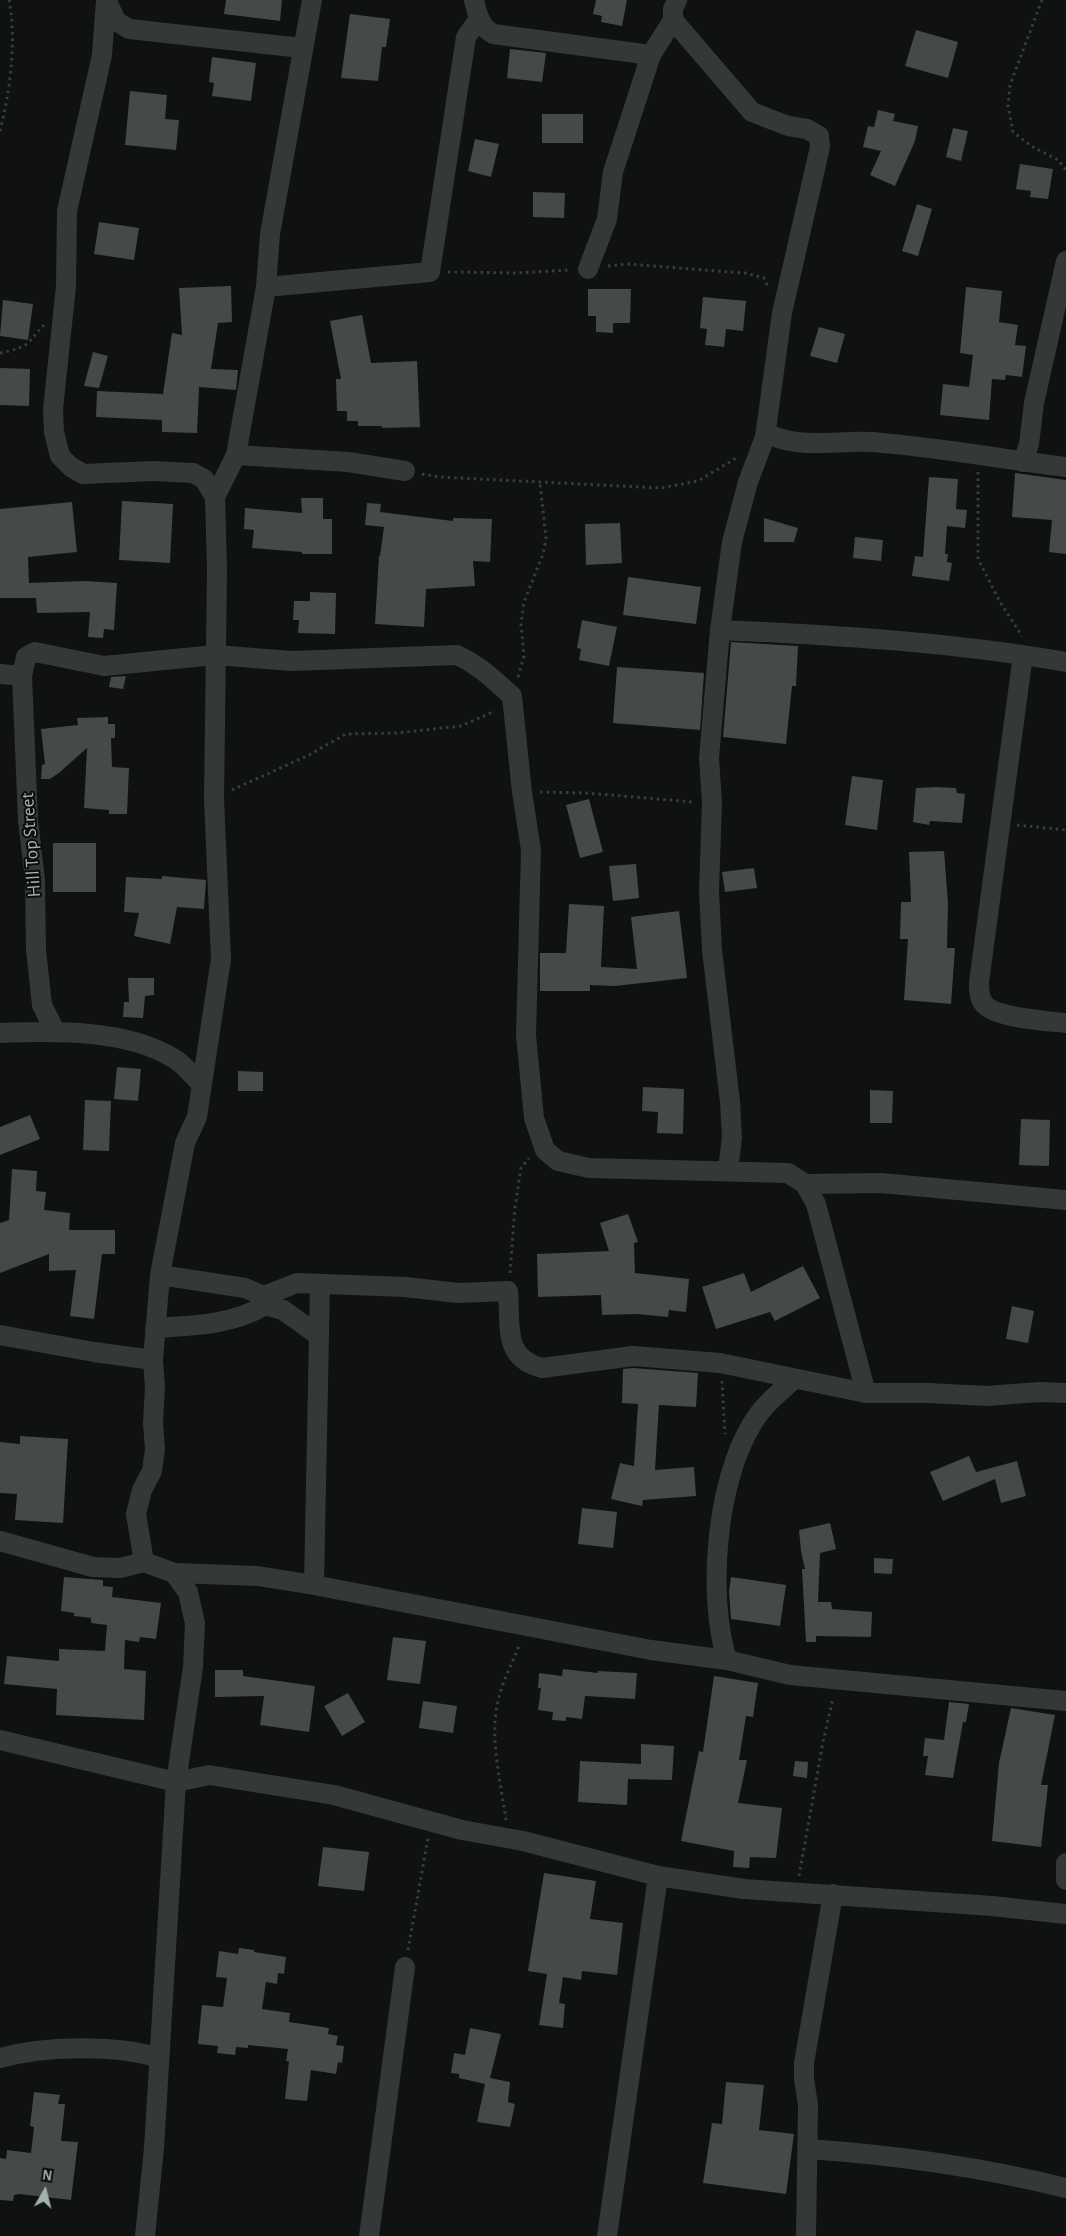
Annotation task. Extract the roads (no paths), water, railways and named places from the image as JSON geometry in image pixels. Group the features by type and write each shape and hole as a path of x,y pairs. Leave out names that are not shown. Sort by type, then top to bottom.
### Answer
{"street":[{"path":"106,0 116,22 129,29 302,48"},
{"path":"106,0 102,55 67,211 63,312 53,409 54,432 60,456 70,467 83,474 154,471 193,473 204,479 215,496"},
{"path":"144,1562 136,1514 142,1490 152,1470 155,1387 153,1360 160,1275 185,1143 197,1117 221,959 214,799 215,496 236,455 266,287 270,234 312,0"},
{"path":"588,268 606,219 613,172 651,55 672,20 673,9 677,0"},
{"path":"266,287 430,272 466,36 476,9"},
{"path":"476,9 488,31 502,36 651,55"},
{"path":"672,20 752,112 788,126 807,129 819,136 820,148 782,313 766,433 745,490 732,542 720,630 709,758 712,803 709,891 712,950 730,1102 732,1138 728,1170"},
{"path":"102,55 129,29"},
{"path":"1022,462 1029,444 1034,403 1065,269"},
{"path":"766,433 779,440 792,442 872,442 1066,466"},
{"path":"236,455 348,462 405,471"},
{"path":"720,630 905,640 1066,662"},
{"path":"0,674 24,666 35,652 104,666 215,655 292,661 457,655 480,667 512,700 522,792 531,850 526,1034 534,1118 544,1150 558,1162 589,1168 788,1173 805,1184 816,1204 866,1394"},
{"path":"1029,656 1001,824 978,982 984,1006 999,1013 1066,1023"},
{"name":"Hill Top Street","path":"24,666 28,820 35,880 36,950 42,1005 54,1031"},
{"path":"0,1033 54,1031 120,1039 156,1048 176,1059 201,1084"},
{"path":"176,1059 206,1056"},
{"path":"805,1184 881,1183 1066,1200"},
{"path":"160,1275 245,1288 283,1310 318,1335"},
{"path":"155,1328 215,1323 251,1314 264,1300 297,1283 405,1287 458,1293 508,1291 511,1345 528,1365 542,1368 633,1356 720,1363 866,1394 928,1393 987,1396 1040,1392 1066,1393"},
{"path":"314,1585 320,1284"},
{"path":"0,1335 94,1352 153,1360"},
{"path":"727,1660 722,1644 717,1607 717,1572 726,1492 731,1472 752,1424 766,1405 793,1380"},
{"path":"0,1541 93,1567 120,1568 144,1562 174,1573 258,1576 314,1585 651,1650 727,1660 790,1675 1066,1701"},
{"path":"145,2236 151,2191 176,1782 194,1667 195,1623 188,1592 174,1573"},
{"path":"0,1740 176,1782 209,1775 334,1795 462,1830 508,1838 658,1876 744,1890 796,1894 833,1894 1066,1914"},
{"path":"1066,1863 1066,1880"},
{"path":"607,2236 658,1876"},
{"path":"806,2236 808,2149 804,2062 833,1894"},
{"path":"369,2236 405,1968"},
{"path":"0,2058 17,2054 86,2049 124,2050 159,2058"},
{"path":"808,2149 923,2159 1006,2173 1066,2188"}]}
